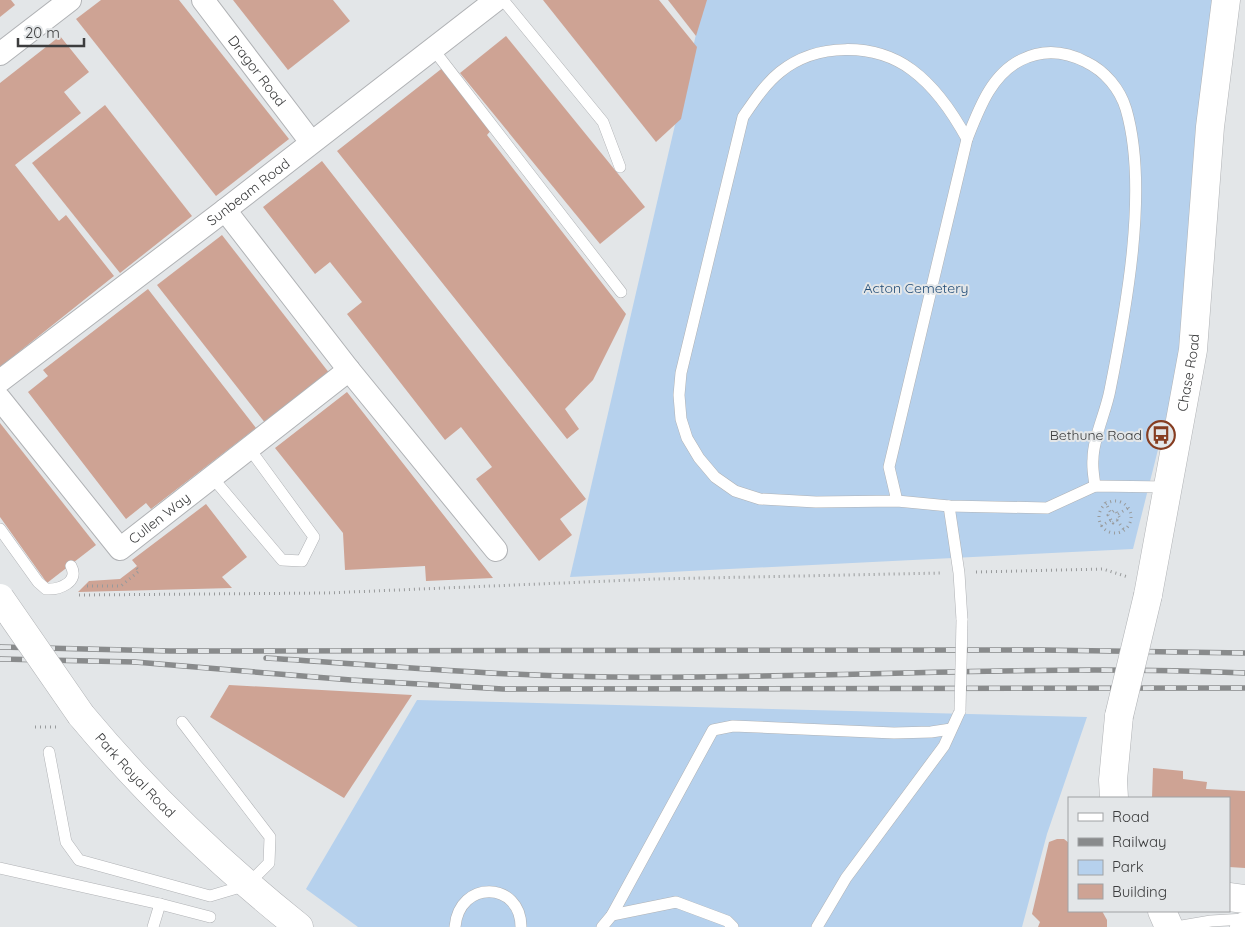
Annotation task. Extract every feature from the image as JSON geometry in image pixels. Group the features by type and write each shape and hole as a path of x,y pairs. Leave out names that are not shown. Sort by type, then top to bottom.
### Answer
{"street":[{"path":"0,54 70,0"},
{"name":"Dragor Road","path":"203,0 311,142"},
{"name":"Sunbeam Road","path":"0,381 496,0"},
{"name":"Chase Road","path":"1114,797 1113,780 1119,716 1150,589 1193,350 1210,127 1226,0"},
{"path":"225,210 349,370 496,550"},
{"name":"Cullen Way","path":"0,399 120,548 349,370"},
{"name":"Park Royal Road","path":"0,598 73,721 130,771 246,885 299,927"},
{"path":"1230,897 1245,899"},
{"path":"1148,914 1169,927"}],"lane":[{"path":"503,0 603,122 620,167"},
{"path":"433,49 621,292"},
{"path":"967,139 957,119 913,71 895,60 872,53 849,49 823,52 800,58 779,73 761,91 743,117 681,373 679,396 681,419 687,438 699,458 715,477 735,491 769,500 816,502 897,501 949,506 1047,508 1095,486 1169,487"},
{"path":"897,501 889,467 967,139 982,102 1000,76 1018,62 1034,54 1053,52 1074,56 1100,68 1114,84 1126,109 1134,160 1135,226 1110,392 1092,458 1095,486"},
{"path":"212,477 282,560 302,561 314,537 249,448"},
{"path":"817,927 846,878 944,746 960,711 962,620 949,506"},
{"path":"0,529 38,582 46,589 64,587 72,579 73,570 71,566"},
{"path":"49,752 66,842 79,860 210,896 246,885 269,862 270,837 182,722"},
{"path":"602,927 612,915 713,730 732,726 894,733 931,732 951,729"},
{"path":"0,868 160,904 210,918"},
{"path":"455,927 460,906 468,898 478,893 489,891 500,893 510,899 517,908 521,918 521,927"},
{"path":"612,915 676,902 727,921 733,927"},
{"path":"153,927 160,904"},
{"path":"1176,927 1210,921 1245,919"}],"path":[{"path":"1120,502 1128,508 1131,520 1124,530 1109,533 1101,526 1099,514 1106,503 1120,502"},
{"path":"1106,503 1111,513"},
{"path":"1118,514 1128,508"},
{"path":"1115,510 1120,518 1113,523 1110,520 1108,515 1115,510"},
{"path":"1101,526 1110,520"},
{"path":"1117,520 1124,530"},
{"path":"98,595 327,593 656,579 1103,568 1150,589"},
{"path":"82,586 121,586 139,570"},
{"path":"35,727 73,721"}],"green space":[{"name":"Acton Cemetery","path":"704,0 1215,0 1182,354 1133,549 570,577"},
{"path":"417,700 1087,717 1047,834 1022,927 358,927 306,889"}],"building":[{"path":"0,0 11,0 15,5 0,17"},
{"path":"101,0 179,0 289,139 216,196 76,19"},
{"path":"233,0 333,0 350,21 288,70"},
{"path":"543,0 659,0 697,47 681,119 656,142"},
{"path":"668,0 707,0 696,36"},
{"path":"60,36 89,72 64,92 81,113 15,165 59,221 66,215 114,276 0,367 0,83"},
{"path":"506,36 645,207 600,244 460,73"},
{"path":"445,66 493,128 487,135 626,314 593,380 565,409 579,429 567,439 337,151"},
{"path":"105,105 192,216 120,273 32,163"},
{"path":"322,161 586,499 560,519 572,535 539,561 476,479 492,467 461,427 445,440 347,314 362,302 330,262 315,274 263,207"},
{"path":"222,235 330,374 266,424 157,285"},
{"path":"148,289 256,428 151,509 146,503 126,519 28,392 48,376 43,370"},
{"path":"347,392 493,578 426,581 425,566 345,570 343,533 275,448"},
{"path":"0,423 96,545 47,583 0,517"},
{"path":"206,504 247,557 222,577 232,588 78,592 89,581 120,579 137,566 132,560"},
{"path":"229,685 412,695 344,798 210,717"},
{"path":"1153,768 1183,771 1183,779 1207,782 1206,789 1245,791 1245,868 1230,867 1230,797 1152,797"},
{"path":"1064,839 1068,842 1068,912 1103,912 1107,920 1107,927 1038,927 1040,922 1032,914 1049,842"}],"railway":[{"path":"0,647 170,651 1041,650 1245,653"},
{"path":"266,658 481,672 610,677 1086,670 1245,673"},
{"path":"0,659 135,662 351,680 503,689 1245,688"}],"place":[{"name":"Bethune Road","path":"1161,435"}]}
